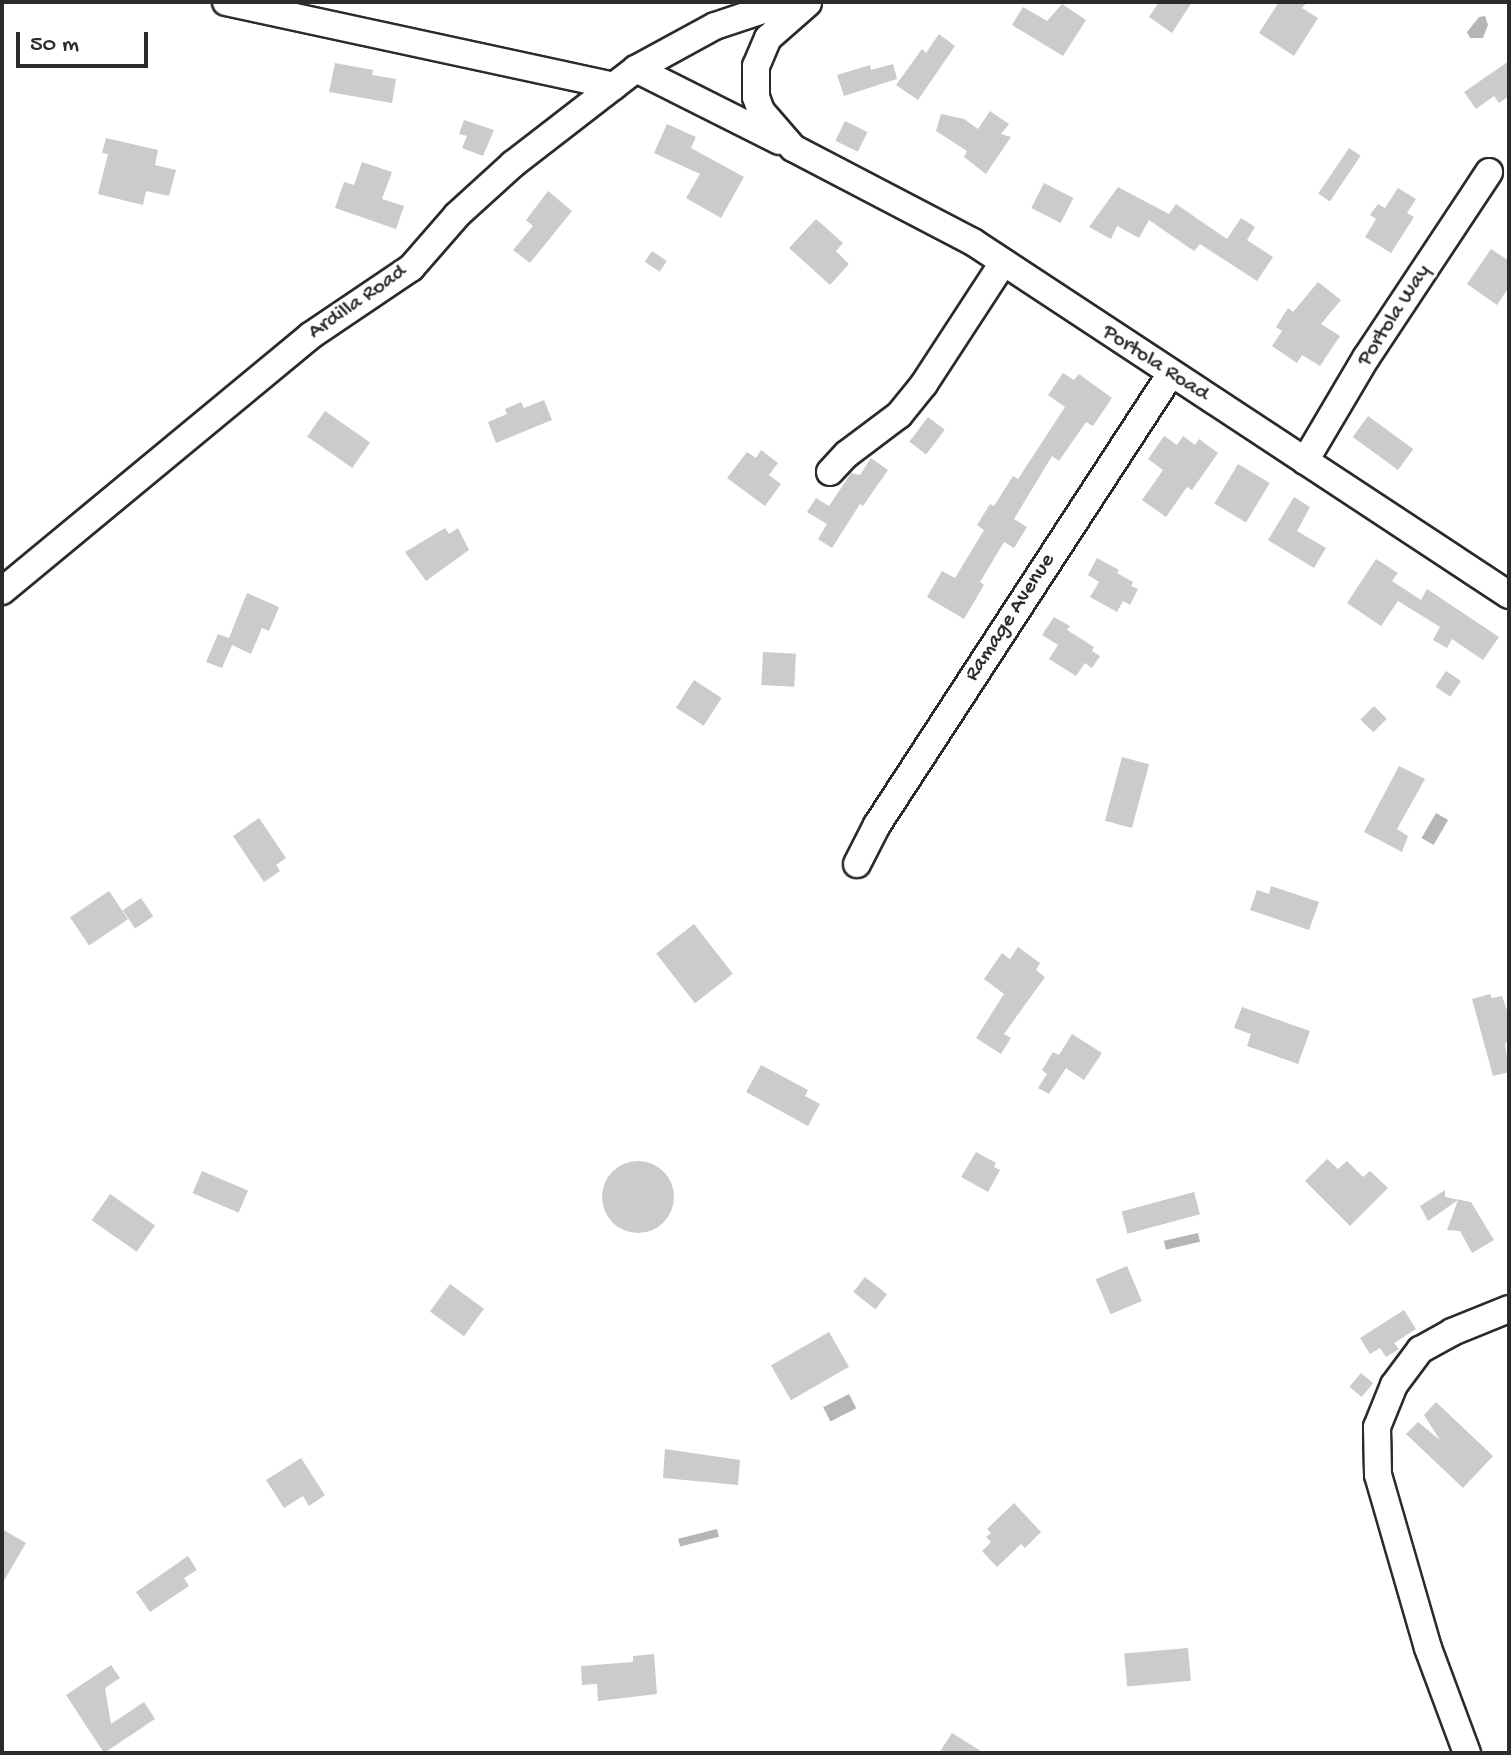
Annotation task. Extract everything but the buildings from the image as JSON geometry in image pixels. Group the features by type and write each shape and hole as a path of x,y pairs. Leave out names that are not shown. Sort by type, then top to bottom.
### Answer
{"street":[{"path":"226,2 614,86"},
{"name":"Ardilla Road","path":"2,591 310,336 411,268 457,215 513,164 636,69 715,26 763,10 809,2"},
{"name":"Portola Road","path":"793,148 761,111 756,97 756,66 768,38 809,2"},
{"name":"Portola Road","path":"636,69 973,242 1170,375 1509,595"},
{"name":"Portola Way","path":"1305,461 1366,358 1489,172"},
{"path":"830,472 907,405 1003,263"},
{"name":"Ramage Avenue","path":"857,864 877,825 1170,375"},
{"path":"1467,1753 1428,1648 1378,1475 1377,1427 1394,1385 1420,1350 1452,1332 1509,1309"}],"shaded area":[{"path":"1485,16 1488,25 1483,38 1470,38 1467,32 1479,17"},
{"path":"1436,813 1448,820 1434,845 1422,838"},
{"path":"1198,1233 1200,1242 1166,1250 1164,1241"},
{"path":"849,1394 856,1408 830,1421 823,1407"},
{"path":"717,1529 719,1537 680,1546 678,1539"}]}
